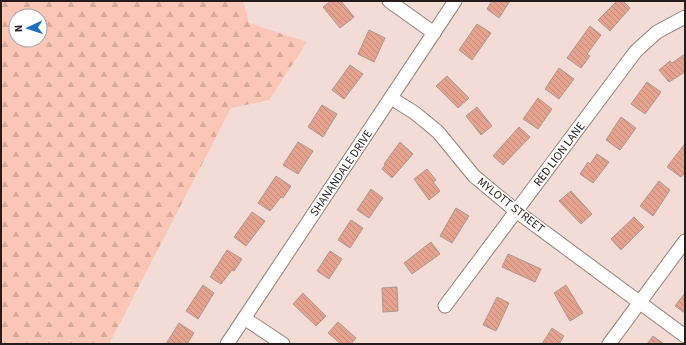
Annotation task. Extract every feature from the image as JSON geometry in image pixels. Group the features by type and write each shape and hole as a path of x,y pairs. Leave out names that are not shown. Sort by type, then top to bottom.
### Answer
{"street":[{"path":"389,1 434,33"},
{"name":"SHANANDALE DRIVE","path":"227,344 392,98 455,1"},
{"name":"RED LION LANE","path":"445,306 636,51 657,32 685,17"},
{"name":"MYLOTT STREET","path":"392,98 415,113 438,132 474,176 516,211 685,336"},
{"path":"609,344 685,241"},
{"path":"244,318 283,344"}],"green space":[{"path":"1,1 243,1 249,23 307,42 269,100 231,108 109,344 1,344"}],"building":[{"path":"331,1 341,1 354,17 340,28 323,7"},
{"path":"492,1 510,1 499,18 487,9"},
{"path":"617,1 623,1 630,8 610,31 598,20"},
{"path":"477,24 491,33 472,60 459,50"},
{"path":"590,26 601,35 587,54 590,56 581,68 567,58"},
{"path":"369,30 385,38 374,62 358,54"},
{"path":"685,54 685,72 669,82 659,70 670,61 672,63"},
{"path":"350,65 363,74 344,99 332,90"},
{"path":"559,68 574,79 559,99 545,89"},
{"path":"447,76 469,98 458,108 436,86"},
{"path":"647,82 661,92 645,114 631,104"},
{"path":"538,98 552,109 538,129 523,119"},
{"path":"322,105 337,114 323,137 308,127"},
{"path":"477,107 492,126 481,135 466,116"},
{"path":"621,117 636,128 620,150 606,140"},
{"path":"519,127 530,137 503,165 493,156"},
{"path":"298,142 313,151 298,174 283,165"},
{"path":"400,142 413,154 392,178 382,169"},
{"path":"684,145 685,173 681,177 667,167"},
{"path":"597,154 609,162 593,183 580,174 588,162 590,164"},
{"path":"427,169 436,180 433,182 440,191 429,200 414,179"},
{"path":"276,176 291,186 283,198 281,197 270,211 258,203"},
{"path":"659,181 670,190 653,216 640,206"},
{"path":"371,189 383,198 369,218 357,210"},
{"path":"571,191 592,214 581,224 559,201"},
{"path":"456,208 469,216 452,243 440,236"},
{"path":"252,212 265,221 246,246 234,237"},
{"path":"634,217 644,227 621,250 611,239"},
{"path":"351,220 363,228 350,248 338,240"},
{"path":"431,242 440,254 412,274 404,263"},
{"path":"227,250 242,259 234,271 232,270 221,284 210,277"},
{"path":"330,251 342,259 329,279 317,271"},
{"path":"508,254 541,269 535,282 502,267"},
{"path":"203,285 214,293 198,319 186,311"},
{"path":"566,285 583,313 570,321 554,293"},
{"path":"397,287 398,311 383,312 382,288"},
{"path":"303,293 326,316 316,326 293,304"},
{"path":"685,293 685,313 675,306"},
{"path":"497,297 509,303 496,331 483,325"},
{"path":"338,322 356,338 351,344 341,344 328,333"},
{"path":"179,323 194,333 187,344 166,344"},
{"path":"552,328 564,336 559,344 542,344"},
{"path":"653,336 664,344 647,344"}]}
